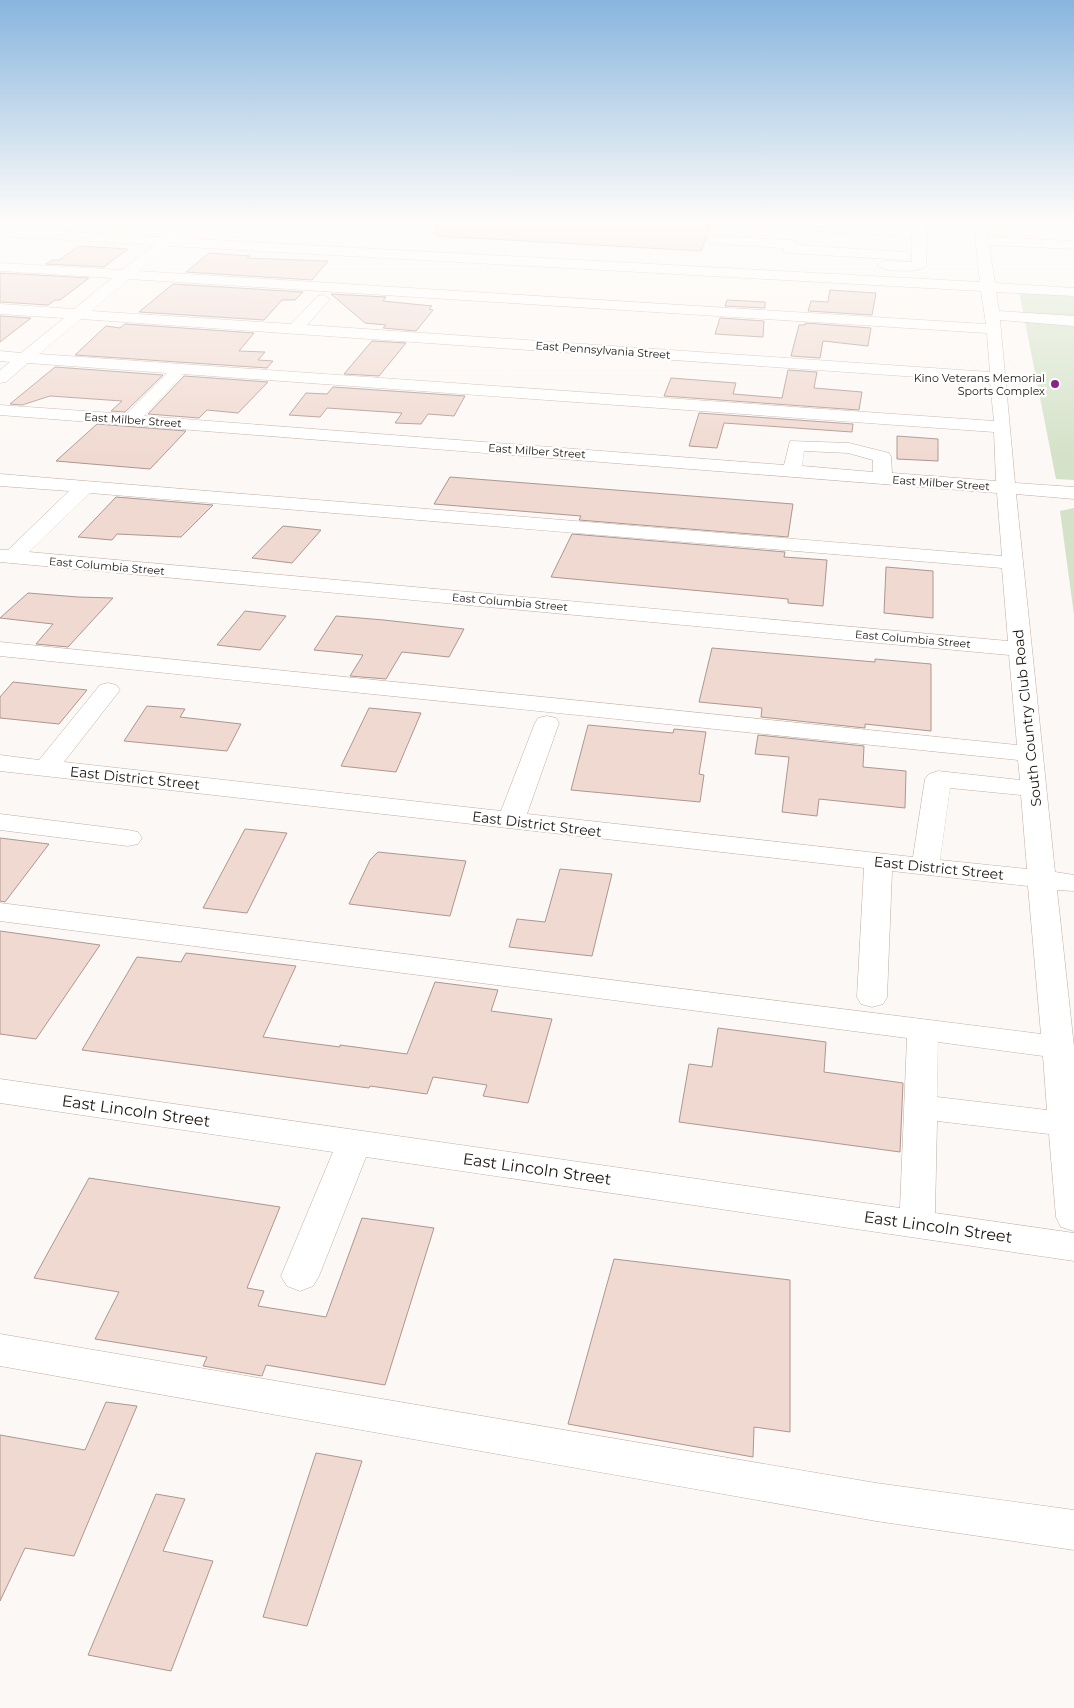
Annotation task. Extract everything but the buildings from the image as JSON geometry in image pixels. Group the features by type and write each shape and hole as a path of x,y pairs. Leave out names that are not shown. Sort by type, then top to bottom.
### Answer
{"street":[{"path":"0,378 97,299"},
{"path":"295,329 323,299"},
{"path":"563,299 993,322 1074,321"},
{"name":"South Country Club Road","path":"989,299 993,322 1003,427 1012,563 1074,1217"},
{"name":"East Pennsylvania Street","path":"0,309 997,377"},
{"path":"439,339 450,323"},
{"path":"0,356 1003,427"},
{"path":"130,420 175,374"},
{"name":"East Milber Street","path":"0,410 1074,493"},
{"path":"792,471 796,445 849,448 882,457 883,478"},
{"path":"0,480 1012,563"},
{"path":"6,556 85,487"},
{"name":"East Columbia Street","path":"6,556 1020,649"},
{"path":"0,649 1030,754"},
{"path":"46,768 108,690"},
{"path":"511,820 547,723"},
{"path":"924,866 938,779 936,744"},
{"name":"East District Street","path":"0,763 1074,883"},
{"path":"938,779 1034,789"},
{"path":"0,822 128,838"},
{"path":"872,997 878,861"},
{"path":"0,912 1058,1047"},
{"path":"917,1225 923,1029"},
{"name":"East Lincoln Street","path":"0,1091 1074,1247"},
{"path":"921,1107 1065,1124"},
{"path":"300,1276 354,1143"},
{"path":"0,1350 876,1502 1074,1530"}],"green space":[{"name":"Kino Veterans Memorial Sports Complex","path":"1021,299 1074,299 1074,480 1056,479"},
{"path":"1074,508 1074,615 1060,511"}],"place":[{"name":"Kino Veterans Memorial Sports Complex","path":"1055,384"}]}
